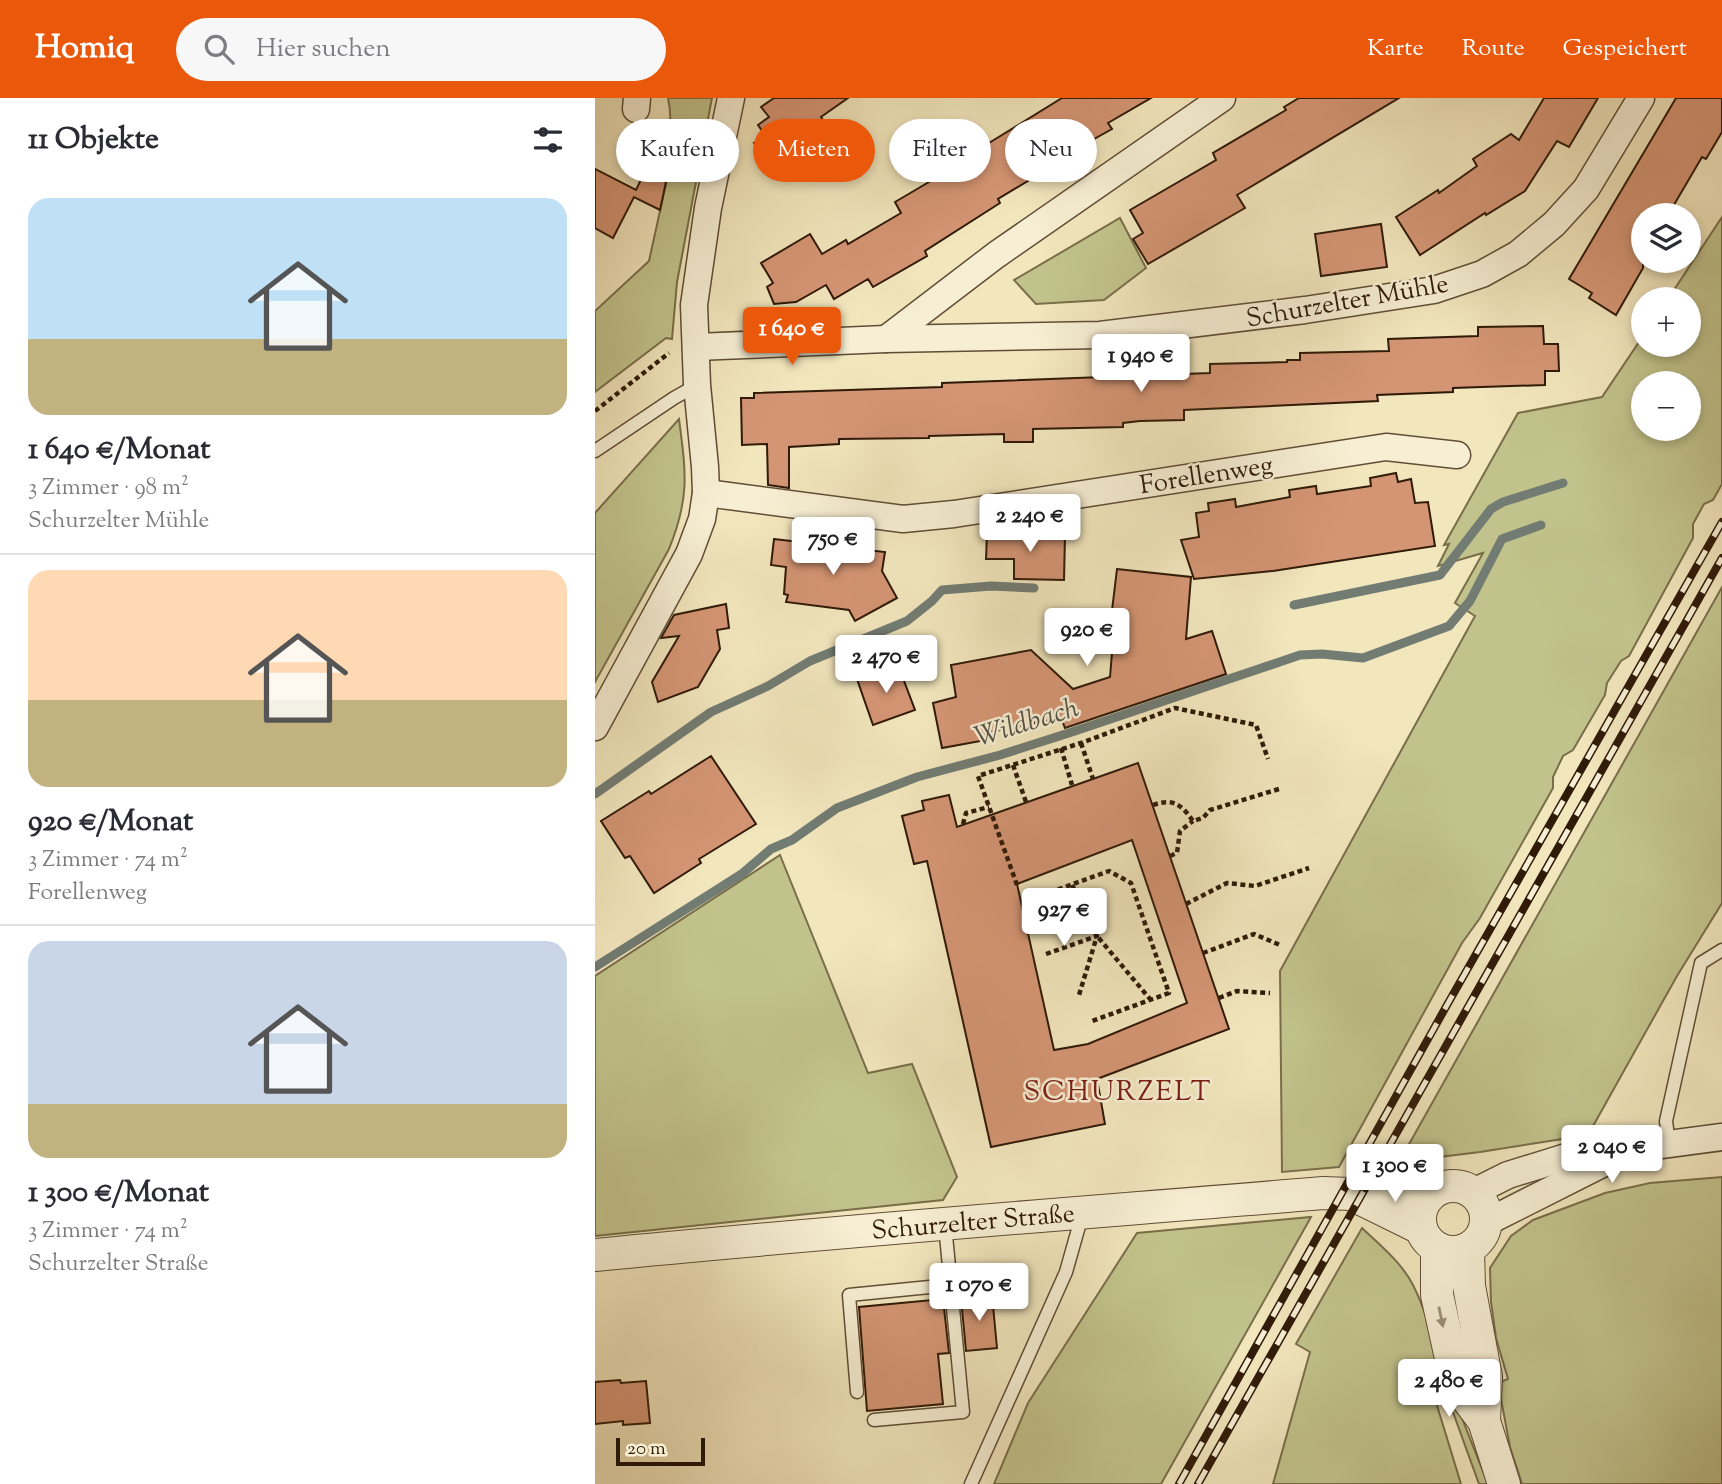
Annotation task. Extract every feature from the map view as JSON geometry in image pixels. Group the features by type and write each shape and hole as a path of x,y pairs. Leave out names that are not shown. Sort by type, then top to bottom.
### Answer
{"street":[{"path":"595,727 689,554 702,519 706,493 697,385 694,305 696,277 731,98"},
{"path":"887,339 996,255 1222,98"},
{"name":"Schurzelter Mühle","path":"696,347 887,339 1100,335 1280,313 1434,290 1482,274 1518,254 1554,224 1586,189 1641,98"},
{"name":"Forellenweg","path":"706,493 903,519 954,514 1387,447 1457,455"},
{"path":"1474,1192 1507,1175 1563,1158 1722,1137"},
{"path":"1487,1222 1632,1150"},
{"path":"1442,1242 1481,1238 1487,1222 1482,1200 1463,1186 1450,1185 1439,1189 1429,1196 1420,1211 1469,1286 1486,1377 1484,1421 1504,1484"},
{"name":"Schurzelter Straße","path":"595,1255 1323,1193 1351,1194 1386,1186 1429,1196"},
{"name":"Schurzelter Straße","path":"1351,1194 1442,1242"}],"lane":[{"path":"595,451 697,385"},
{"path":"1669,1144 1666,1121 1701,963 1722,950"},
{"path":"971,1484 1066,1272 1079,1226 1079,1213"},
{"path":"874,1420 963,1412 945,1224"},
{"path":"857,1392 849,1295 950,1285"}],"path":[{"path":"595,411 668,353 696,347"},
{"path":"1017,885 978,776 1081,743 1174,708 1256,725 1268,759"},
{"path":"1081,743 1093,779"},
{"path":"1061,748 1072,785"},
{"path":"1013,765 1026,802"},
{"path":"1170,856 1177,853 1180,831 1193,821 1203,818 1210,810 1279,789"},
{"path":"1153,805 1166,801 1176,804 1186,811 1193,821"},
{"path":"963,824 966,813 989,807"},
{"path":"1186,904 1227,883 1255,886 1309,868"},
{"path":"1026,901 1109,871 1131,883 1169,993 1092,1021"},
{"path":"1072,885 1097,936 1150,999"},
{"path":"1203,953 1254,934 1280,945"},
{"path":"1046,954 1097,936"},
{"path":"1079,995 1097,936"},
{"path":"1219,998 1237,991 1270,993"}],"green space":[{"path":"668,98 712,98 708,119 670,119"},
{"path":"666,182 696,182 677,282 672,339 666,338 595,392 595,311 649,261"},
{"path":"1722,217 1722,484 1713,500 1704,504 1693,524 1693,538 1629,656 1621,661 1607,683 1605,695 1573,750 1563,756 1553,777 1553,788 1480,918 1462,943 1339,1167 1282,1172 1280,971 1475,616 1455,603 1483,553 1438,566 1449,544 1444,545 1518,413 1602,397 1631,354 1631,357 1701,357 1701,287 1676,287 1685,273 1701,273 1701,249"},
{"path":"1120,218 1146,268 1104,300 1036,304 1014,280"},
{"path":"679,419 685,485 676,531 669,549 595,682 595,513"},
{"path":"1722,587 1722,903 1677,976 1588,1135 1399,1162"},
{"path":"780,855 868,1073 912,1064 957,1177 943,1200 595,1236 595,976"},
{"path":"1722,1177 1722,1484 1522,1484 1510,1447 1498,1383 1508,1379 1496,1338 1490,1268 1511,1236 1533,1220 1605,1193 1650,1183"},
{"path":"1311,1217 1161,1484 994,1484 1028,1403 1137,1233"},
{"path":"1362,1228 1403,1269 1423,1308 1445,1379 1432,1389 1461,1484 1273,1484 1310,1352 1296,1344"},
{"path":"1454,1398 1488,1484 1479,1484 1450,1404"}],"building":[{"path":"774,98 848,98 821,117 822,119 766,119 769,117 761,107"},
{"path":"1062,98 1151,98 1108,123 1112,129 1097,137 1097,119 1028,119"},
{"path":"1299,98 1399,98 1237,195 1245,208 1148,264 1133,239 1143,233 1130,210 1216,160 1213,153 1286,110 1284,107"},
{"path":"1544,98 1598,98 1569,147 1557,141 1525,191 1420,255 1396,217 1438,190 1439,193 1477,166 1473,159 1511,134 1519,140"},
{"path":"1676,98 1722,98 1722,132 1706,159 1702,157 1675,203 1631,203 1631,273 1640,273 1616,315 1589,298 1592,293 1569,279"},
{"path":"1005,133 1005,182 1026,182 998,199 1000,203 925,251 927,256 873,287 868,279 834,299 826,285 796,302 774,304 767,287 773,283 761,263 810,234 822,254 846,240 848,244 901,213 895,202 929,182 991,182 991,142"},
{"path":"595,169 636,190 640,182 666,182 660,210 634,197 613,238 595,228"},
{"path":"1381,224 1387,267 1321,276 1315,234"},
{"path":"1543,326 1544,344 1558,344 1559,371 1545,371 1545,385 1453,388 1453,392 1377,395 1378,401 1184,410 1184,420 1140,421 1123,423 1123,427 1033,429 1033,442 1004,442 1004,434 839,439 839,444 789,447 789,488 768,485 767,444 742,445 741,398 754,398 754,393 942,387 942,383 1210,373 1210,364 1287,362 1300,360 1300,353 1389,351 1388,339 1478,336 1478,327"},
{"path":"1396,473 1398,482 1411,479 1415,503 1428,502 1435,546 1273,571 1194,579 1181,540 1199,537 1196,513 1209,511 1208,503 1235,499 1236,507 1290,497 1289,490 1316,486 1317,494 1371,486 1370,478"},
{"path":"987,533 1065,535 1064,580 1014,579 1014,559 986,559"},
{"path":"774,539 885,552 882,571 897,598 855,621 849,610 786,602 786,567 771,565"},
{"path":"1117,569 1191,577 1186,639 1212,631 1226,674 1065,728 1061,718 985,733 986,740 942,748 933,703 956,697 951,665 1031,650 1073,689 1110,677 1114,628 1110,627"},
{"path":"726,604 729,628 717,630 720,649 698,687 658,702 652,682 679,636 661,638 674,615"},
{"path":"898,665 915,710 873,725 857,679"},
{"path":"711,756 756,824 699,859 701,863 654,893 630,856 625,858 601,821 649,791 651,794"},
{"path":"1138,763 1229,1029 1097,1079 1105,1124 991,1147 927,861 914,864 902,816 924,810 922,801 949,795 957,827","holes":["1132,840 1187,1003 1088,1044 1054,1050 1017,884"]},
{"path":"992,1295 997,1348 966,1351 961,1298"},
{"path":"943,1299 949,1353 938,1354 943,1404 867,1411 859,1307"},
{"path":"620,1380 621,1383 646,1381 650,1423 623,1425 623,1421 595,1424 595,1382"}],"waterway":[{"path":"1294,605 1440,575 1491,509 1503,502 1563,483"},
{"name":"Wildbach","path":"595,967 743,873 771,849 792,840 837,808 917,777 1000,755 1300,655 1363,658 1449,626 1470,601 1502,539 1541,525"},
{"path":"595,794 711,712 768,686 810,661 907,621 942,590 991,586 1034,588"}],"railway":[{"path":"1179,1484 1722,522"},
{"path":"1198,1484 1722,558"}],"district":[{"name":"SCHURZELT","path":"1118,1090"}]}
